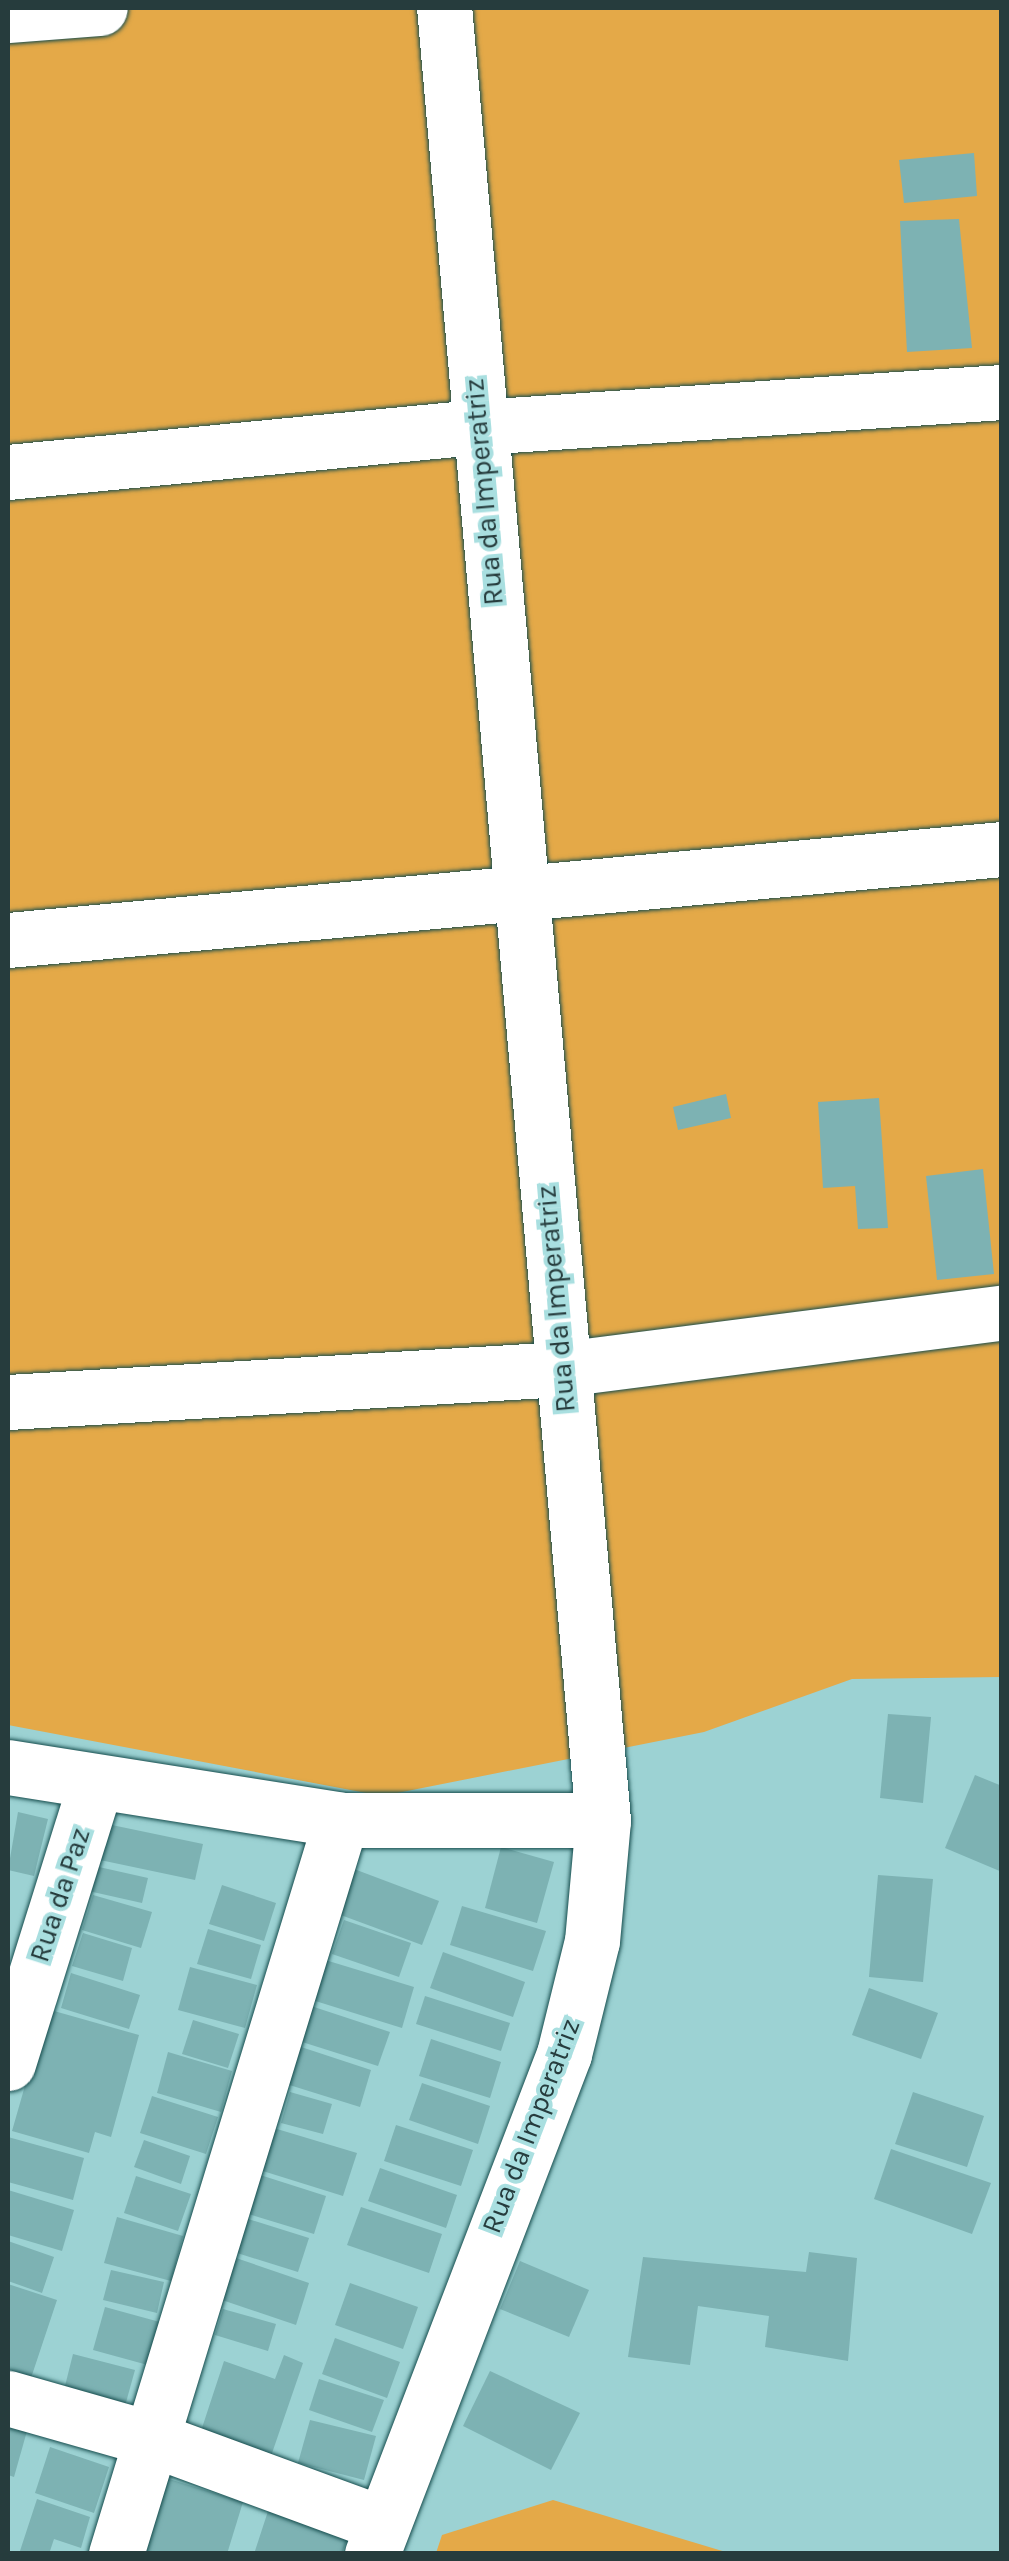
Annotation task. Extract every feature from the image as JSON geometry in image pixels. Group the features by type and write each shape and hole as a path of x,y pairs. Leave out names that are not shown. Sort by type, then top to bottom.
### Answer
{"street":[{"path":"8,16 100,8"},
{"name":"Rua da Imperatriz","path":"376,2538 564,2054 592,1941 603,1820 444,8"},
{"path":"8,472 478,427 1002,392"},
{"path":"8,940 1002,849"},
{"path":"8,1402 562,1369 1002,1313"},
{"path":"8,1767 95,1785 341,1820 603,1820"},
{"name":"Rua da Paz","path":"8,2063 95,1785"},
{"path":"116,2554 341,1820"},
{"path":"8,2398 152,2439 376,2538"}],"shaded area":[{"path":"8,8 1001,8 1001,1677 852,1679 704,1732 382,1796 8,1725"},
{"path":"553,2500 729,2553 436,2553 442,2535"}],"building":[{"path":"974,153 977,196 904,203 899,160"},
{"path":"959,219 972,348 907,352 900,221"},
{"path":"726,1094 731,1118 678,1130 673,1107"},
{"path":"879,1098 888,1228 858,1229 855,1186 823,1188 818,1102"},
{"path":"983,1169 994,1274 937,1280 926,1176"},
{"path":"888,1714 931,1717 923,1803 880,1798"},
{"path":"975,1775 1002,1786 1002,1872 945,1848"},
{"path":"18,1812 48,1819 34,1876 8,1870"},
{"path":"107,1824 203,1844 195,1880 100,1860"},
{"path":"501,1847 554,1862 537,1923 485,1908"},
{"path":"90,1865 148,1878 142,1903 84,1890"},
{"path":"354,1869 439,1901 422,1945 338,1914"},
{"path":"878,1875 933,1879 923,1982 869,1977"},
{"path":"222,1885 276,1903 264,1941 209,1924"},
{"path":"93,1895 152,1912 141,1948 82,1930"},
{"path":"462,1906 546,1931 533,1971 450,1945"},
{"path":"344,1920 411,1943 399,1977 332,1954"},
{"path":"208,1929 261,1945 251,1979 197,1964"},
{"path":"83,1933 132,1948 123,1981 72,1966"},
{"path":"443,1952 525,1982 513,2017 430,1988"},
{"path":"322,1959 414,1987 402,2028 309,1999"},
{"path":"190,1967 257,1985 245,2028 178,2010"},
{"path":"71,1973 140,1995 129,2029 61,2008"},
{"path":"869,1988 938,2013 921,2059 852,2035"},
{"path":"425,1996 510,2023 501,2051 416,2024"},
{"path":"311,2006 390,2032 378,2066 299,2041"},
{"path":"47,2009 139,2035 111,2137 95,2132 89,2153 12,2131"},
{"path":"193,2020 239,2034 228,2068 182,2054"},
{"path":"431,2039 501,2062 490,2098 419,2076"},
{"path":"295,2045 371,2070 360,2107 283,2083"},
{"path":"168,2052 232,2071 221,2112 157,2093"},
{"path":"422,2083 490,2106 478,2144 409,2120"},
{"path":"290,2092 332,2104 323,2134 281,2123"},
{"path":"913,2092 984,2116 967,2167 895,2144"},
{"path":"152,2096 218,2117 206,2154 140,2133"},
{"path":"396,2125 473,2150 461,2186 384,2161"},
{"path":"267,2126 357,2153 343,2196 253,2168"},
{"path":"8,2137 84,2158 73,2200 8,2182"},
{"path":"144,2140 190,2156 181,2184 134,2167"},
{"path":"891,2149 991,2183 972,2234 874,2199"},
{"path":"380,2168 457,2195 446,2228 368,2201"},
{"path":"257,2174 326,2196 314,2234 245,2213"},
{"path":"136,2176 191,2194 178,2231 124,2213"},
{"path":"8,2190 74,2210 62,2251 8,2235"},
{"path":"361,2207 442,2234 429,2273 347,2245"},
{"path":"117,2217 183,2236 171,2281 104,2263"},
{"path":"245,2218 309,2238 298,2272 234,2252"},
{"path":"8,2241 54,2257 42,2293 8,2281"},
{"path":"809,2252 857,2258 848,2361 765,2347 769,2316 698,2306 690,2365 628,2357 643,2257 806,2272"},
{"path":"236,2258 309,2283 296,2325 222,2300"},
{"path":"520,2261 589,2290 569,2337 500,2309"},
{"path":"111,2270 164,2282 157,2313 103,2300"},
{"path":"350,2283 418,2307 403,2349 335,2325"},
{"path":"8,2284 57,2300 31,2378 8,2370"},
{"path":"105,2307 167,2324 155,2367 93,2350"},
{"path":"223,2309 276,2324 268,2351 215,2335"},
{"path":"335,2338 400,2362 387,2398 322,2374"},
{"path":"73,2354 135,2370 125,2406 64,2390"},
{"path":"284,2355 303,2363 270,2459 200,2434 224,2361 275,2379"},
{"path":"490,2371 580,2413 551,2470 463,2426"},
{"path":"319,2379 384,2400 372,2432 309,2410"},
{"path":"310,2420 376,2436 364,2480 298,2463"},
{"path":"8,2426 27,2431 14,2477 8,2475"},
{"path":"50,2447 109,2467 94,2513 35,2493"},
{"path":"166,2478 243,2502 227,2554 143,2554"},
{"path":"37,2499 90,2517 81,2548 54,2539 49,2554 19,2554"},
{"path":"270,2505 349,2532 342,2554 254,2554"}]}
